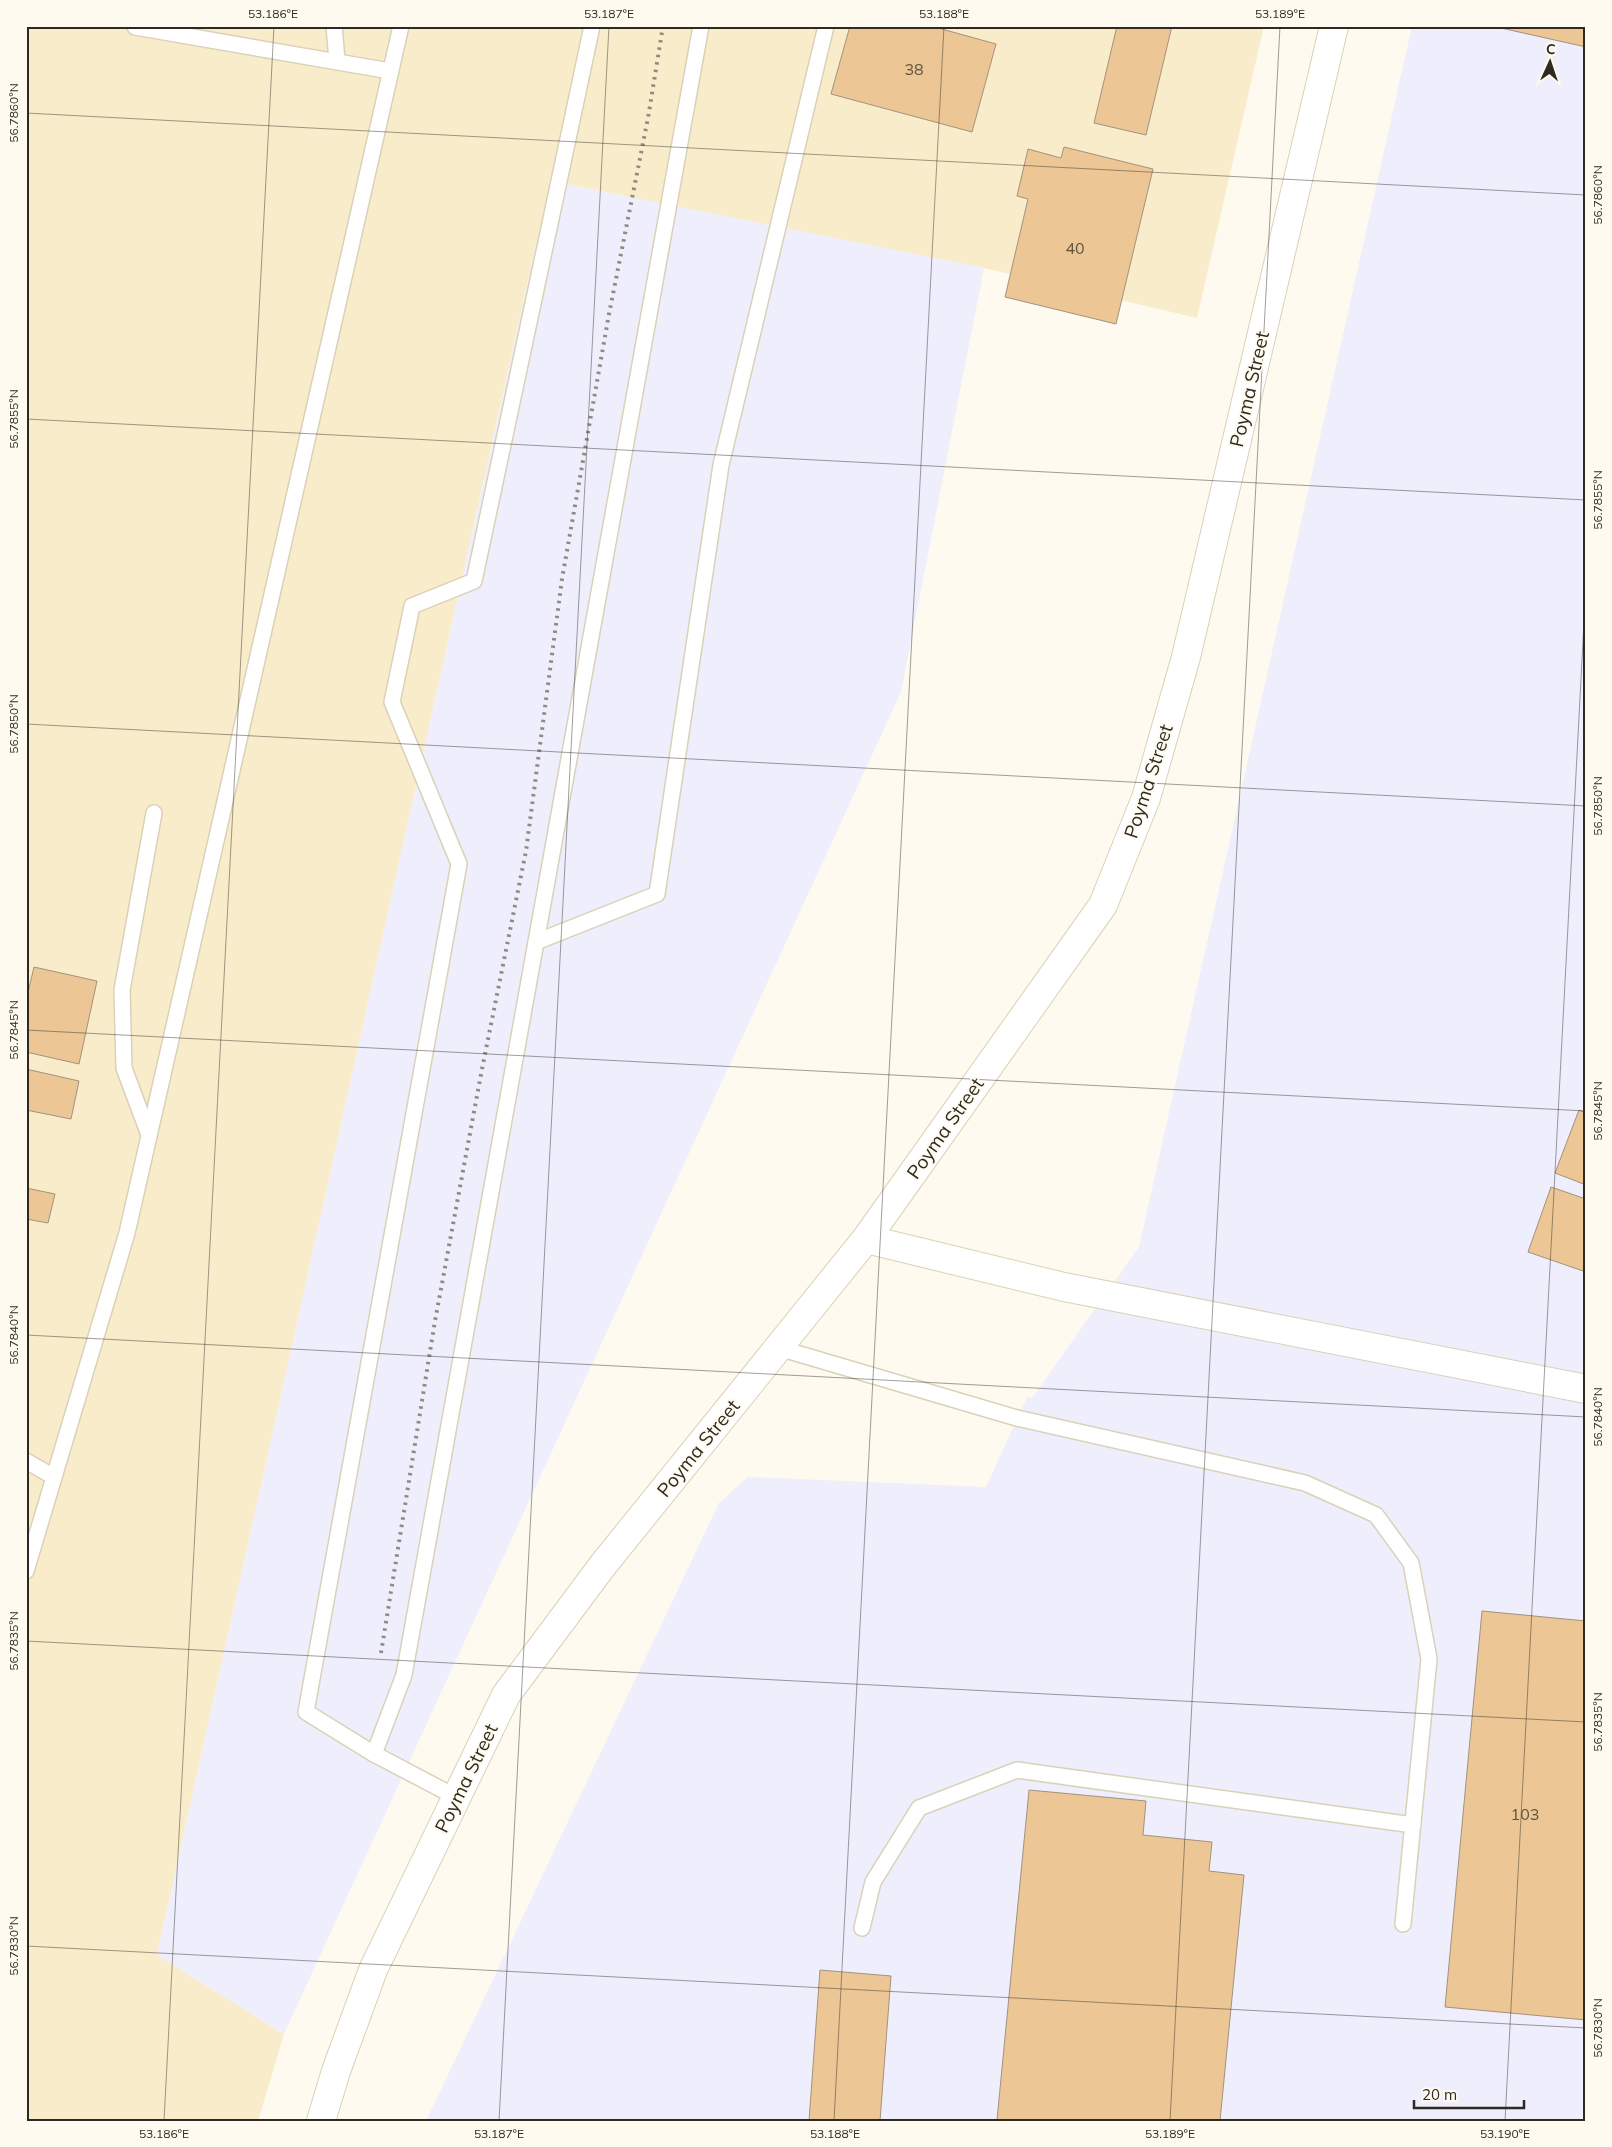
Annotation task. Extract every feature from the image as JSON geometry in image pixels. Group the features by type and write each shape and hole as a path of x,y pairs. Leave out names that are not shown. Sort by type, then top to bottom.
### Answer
{"main road":[{"name":"Poyma Street","path":"321,2121 336,2071 373,1970 506,1695 603,1564 866,1239 1103,905 1146,798 1186,657 1334,26"},
{"path":"866,1239 1064,1287 1586,1390"}],"lane":[{"path":"334,26 337,60"},
{"path":"26,1571 127,1233 401,26"},
{"path":"456,1797 374,1754 306,1712 459,864 392,702 412,606 474,581 592,26"},
{"path":"374,1754 404,1675 701,26"},
{"path":"536,942 657,894 721,465 826,26"},
{"path":"135,27 390,70"},
{"path":"149,1135 124,1068 122,990 154,813"},
{"path":"779,1348 1017,1418 1305,1483 1376,1515 1411,1563 1429,1659 1403,1924"},
{"path":"26,1461 54,1476"},
{"path":"862,1928 874,1882 919,1808 1017,1770 1413,1824"}],"shaded area":[{"path":"26,26 1264,26 1197,318 984,268 550,181 157,1955 284,2034 258,2121 26,2121"},
{"path":"1412,26 1586,26 1586,2121 426,2121 719,1503 748,1477 986,1487 1027,1397 1032,1398 1139,1247"},
{"path":"550,181 984,268 901,692 284,2034 157,1955"}],"building":[{"path":"850,26 931,26 996,44 972,132 831,94"},
{"path":"1117,26 1172,26 1146,135 1094,123"},
{"path":"1492,26 1586,26 1586,47"},
{"path":"1064,147 1153,169 1116,324 1005,297 1028,199 1017,196 1028,149 1061,158"},
{"path":"34,967 97,981 79,1064 26,1052 26,1001"},
{"path":"26,1069 79,1081 71,1119 26,1110"},
{"path":"1579,1110 1586,1113 1586,1185 1555,1173"},
{"path":"1551,1187 1586,1199 1586,1272 1528,1252"},
{"path":"26,1188 55,1194 48,1223 26,1219"},
{"path":"1482,1611 1586,1621 1586,2020 1445,2007"},
{"path":"1029,1790 1146,1801 1143,1835 1212,1842 1209,1871 1244,1875 1220,2121 997,2120"},
{"path":"820,1970 891,1976 880,2121 809,2121"}],"railway":[{"path":"381,1653 435,1321 482,1069 526,851 562,579 609,314 648,118 663,26"}]}
